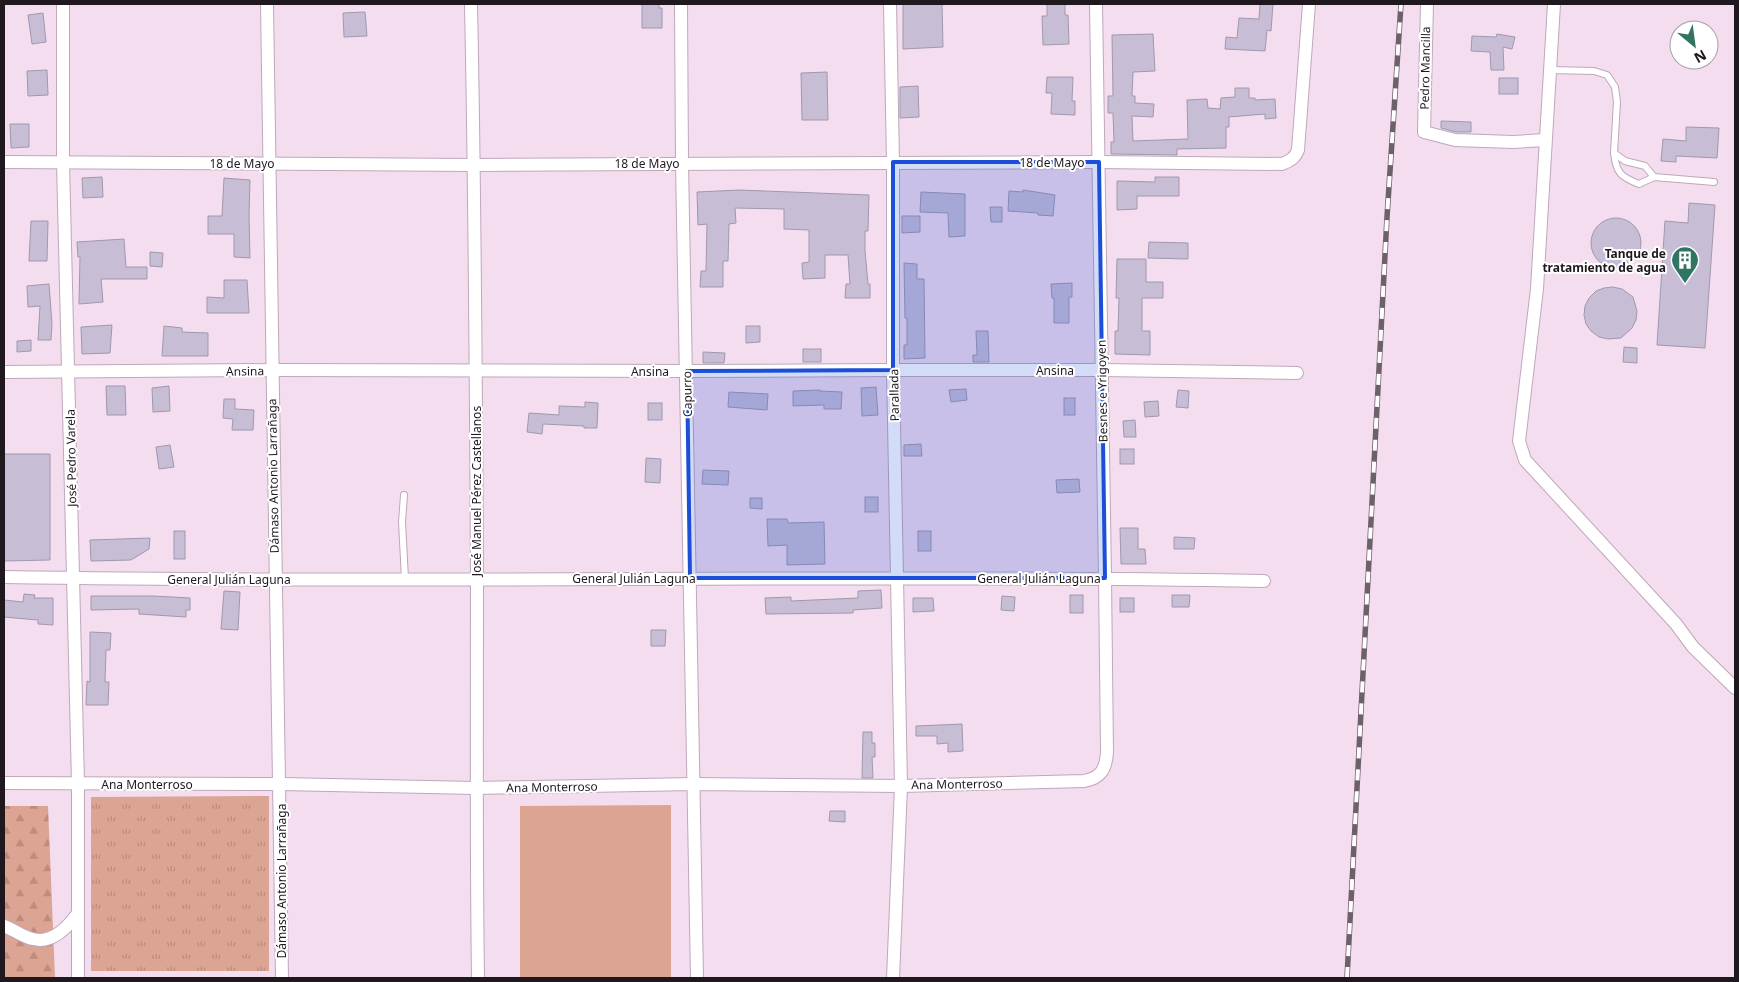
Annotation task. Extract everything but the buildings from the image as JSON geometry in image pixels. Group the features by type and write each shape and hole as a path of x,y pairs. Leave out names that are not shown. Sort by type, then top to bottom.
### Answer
{"street":[{"name":"José Pedro Varela","path":"63,4 63,162 78,783 78,978"},
{"name":"Dámaso Antonio Larrañaga","path":"267,4 271,370 280,784 282,978"},
{"name":"José Manuel Pérez Castellanos","path":"471,4 476,371 478,978"},
{"name":"Capurro","path":"681,4 682,163 697,978"},
{"name":"Parallada","path":"890,4 893,162 893,370 901,786 893,978"},
{"name":"Besnes e Yrigoyen","path":"1096,4 1106,760 1105,767 1099,776"},
{"name":"18 de Mayo","path":"4,162 474,165 893,162 1282,164 1297,154 1298,150 1309,4"},
{"name":"Pedro Mancilla","path":"1427,4 1424,132 1455,140 1514,142 1545,140"},
{"path":"1554,4 1537,289 1519,441 1525,460 1676,624 1693,647 1735,688"},
{"name":"Ansina","path":"4,372 271,370 1102,370 1297,373"},
{"name":"General Julián Laguna","path":"4,577 275,579 1105,578 1264,581"},
{"name":"Ana Monterroso","path":"4,783 280,784 476,788 693,784 901,786 1084,781 1092,780 1099,776"},
{"path":"4,926 32,940 48,939 64,930 78,913"}],"lane":[{"path":"1550,70 1594,71 1608,75 1615,87 1617,102 1614,153 1618,169 1624,179 1639,184 1654,177 1714,182"},
{"path":"1614,153 1631,163 1645,166 1654,177"},
{"path":"404,495 402,522 405,579"}],"highlighted area":[{"path":"893,162 1099,162 1105,578 690,578 687,371 893,370"}],"green space":[{"path":"269,796 269,971 91,971 91,797"},
{"path":"671,805 671,978 520,978 520,806"},
{"path":"4,806 48,806 55,978 4,978"}],"railway":[{"path":"1347,978 1387,217 1401,4"}],"place":[{"name":"Tanque de tratamiento de agua","path":"1685,284"}]}
